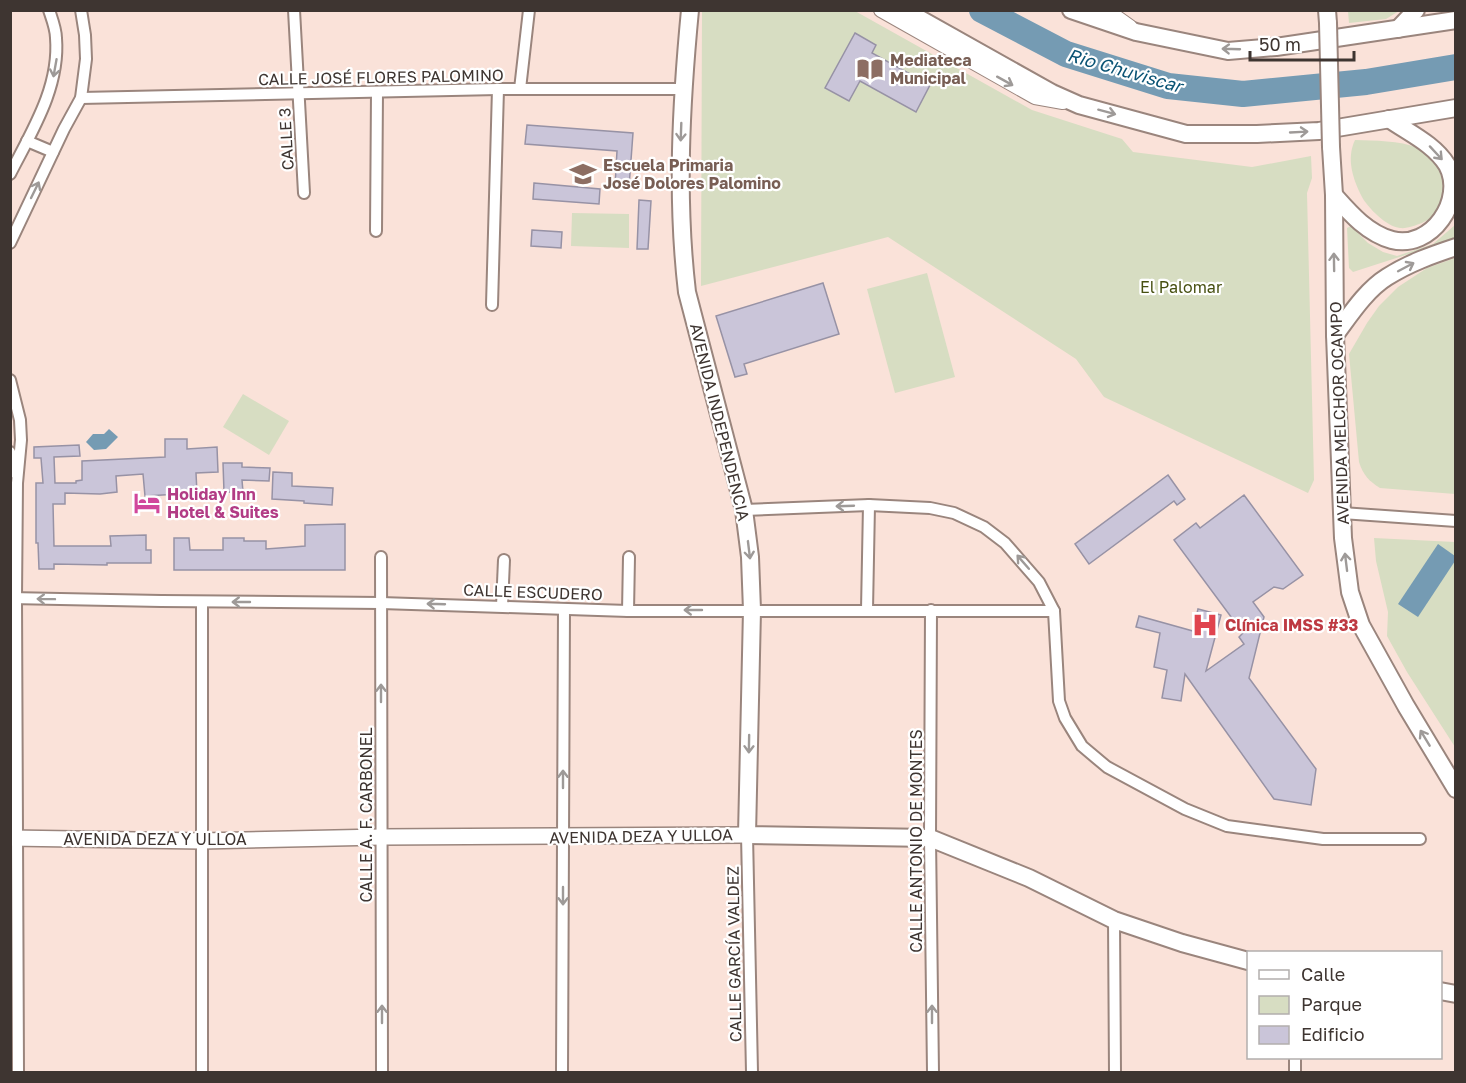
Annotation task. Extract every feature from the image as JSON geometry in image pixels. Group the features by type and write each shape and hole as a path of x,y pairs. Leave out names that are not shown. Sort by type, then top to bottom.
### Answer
{"main road":[{"name":"AVENIDA INDEPENDENCIA","path":"690,10 683,89 680,199 687,292 744,510 750,557 752,610 747,835"},
{"path":"904,10 970,49 1079,105 1186,134 1319,131 1455,108"},
{"path":"1071,10 1137,32 1228,51 1276,47 1455,20"},
{"path":"1398,29 1416,10"},
{"name":"AVENIDA MELCHOR OCAMPO","path":"1327,17 1342,513 1350,592 1361,625 1455,790"},
{"path":"1334,195 1355,219 1376,233 1393,240 1413,240 1426,234 1441,220 1451,203 1452,180 1448,166 1434,149 1389,119"},
{"path":"1335,335 1354,309 1386,278 1419,260 1455,247"},
{"name":"AVENIDA DEZA Y ULLOA","path":"14,838 202,841 381,837 747,835 930,838 1029,878 1114,920 1182,943 1247,961"}],"street":[{"path":"10,174 49,93 56,63 56,35 49,10"},
{"path":"10,243 81,98 86,59 86,35 81,10"},
{"name":"CALLE 3","path":"294,10 304,193"},
{"path":"520,89 529,10"},
{"path":"881,10 1035,97 1079,105"},
{"path":"1102,10 1116,16 1137,32"},
{"path":"492,304 498,89"},
{"name":"CALLE JOSÉ FLORES PALOMINO","path":"81,98 498,89 683,89"},
{"path":"376,231 377,92"},
{"path":"27,141 53,152"},
{"path":"10,380 20,420 21,440 17,483 13,598 18,1072"},
{"path":"10,452 17,483"},
{"path":"867,610 869,505"},
{"path":"744,510 869,505 930,508 954,513 984,527 1005,543 1040,582 1054,611 1059,701 1065,718 1082,746 1107,767 1185,809 1227,826 1323,839 1420,839"},
{"path":"1342,513 1455,521"},
{"name":"CALLE A. F. CARBONEL","path":"381,557 382,1072"},
{"path":"628,611 629,557"},
{"path":"502,606 504,560"},
{"name":"CALLE ESCUDERO","path":"13,598 381,603 628,611 1054,611"},
{"path":"202,602 202,1072"},
{"path":"562,1072 564,609"},
{"name":"CALLE ANTONIO DE MONTES","path":"931,610 930,838 933,1072"},
{"name":"CALLE GARCÍA VALDEZ","path":"747,835 752,1072"},
{"path":"1114,920 1115,1072"}],"green space":[{"path":"1348,10 1399,11 1386,19 1349,23"},
{"name":"El Palomar","path":"702,11 855,11 1032,110 1122,139 1133,152 1252,167 1311,156 1312,178 1307,193 1314,480 1308,493 1104,397 1076,359 888,237 701,286"},
{"path":"1355,140 1387,141 1418,148 1427,153 1438,167 1445,183 1444,199 1437,213 1422,223 1403,228 1395,227 1378,216 1362,197 1353,176 1351,154"},
{"path":"572,213 629,214 629,248 571,246"},
{"path":"1455,225 1455,239 1353,272 1349,268 1347,228 1351,226 1368,243 1383,252 1397,256 1433,244"},
{"path":"1455,258 1455,494 1380,488 1362,471 1359,462 1349,354 1379,306 1398,287 1427,268"},
{"path":"927,273 955,377 895,393 867,289"},
{"path":"243,394 289,421 269,455 223,427"},
{"path":"1374,538 1455,542 1455,747 1387,636 1388,612 1376,561"}],"water":[{"path":"109,429 118,437 106,449 94,450 86,442 93,434 104,434"},
{"path":"1438,544 1455,556 1455,561 1418,617 1398,604"}],"building":[{"name":"Mediateca Municipal","path":"855,33 876,45 872,53 930,85 916,112 860,81 849,101 825,88"},
{"path":"527,125 633,133 629,187 615,186 617,151 525,144"},
{"path":"534,183 600,189 599,204 533,199"},
{"path":"639,200 651,201 648,249 637,249"},
{"path":"532,230 562,232 561,248 531,246"},
{"path":"823,283 839,334 744,364 747,374 735,377 716,316"},
{"path":"165,439 187,439 187,449 217,447 218,472 196,473 197,493 145,496 143,474 116,476 117,492 65,493 65,504 53,504 54,546 111,546 110,536 146,535 146,550 151,550 151,563 54,564 54,569 39,569 38,543 36,543 36,483 43,483 41,458 34,458 34,447 79,445 80,456 54,457 55,483 76,483 82,480 82,461 165,457"},
{"path":"223,463 242,463 242,467 270,468 269,481 242,480 243,492 224,492"},
{"path":"273,472 292,473 292,486 333,488 332,505 272,499"},
{"path":"1168,475 1185,499 1177,505 1174,501 1089,564 1075,544"},
{"path":"1244,495 1303,575 1283,589 1274,587 1253,602 1264,617 1249,678 1316,769 1311,805 1274,799 1185,674 1181,701 1162,698 1167,670 1154,667 1160,633 1136,627 1139,616 1193,631 1198,609 1221,615 1206,671 1244,644 1239,637 1243,633 1174,540 1196,523 1200,528"},
{"path":"345,524 345,570 174,570 174,538 189,538 190,550 223,550 223,538 266,541 266,549 293,547 305,546 305,525"}],"waterway":[{"name":"Rio Chuviscar","path":"982,10 1066,54 1168,86 1243,94 1366,82 1456,67"}],"place":[{"name":"Mediateca Municipal","path":"870,69"},
{"name":"Escuela Primaria José Dolores Palomino","path":"583,174"},
{"name":"Holiday Inn Hotel & Suites","path":"147,503"},
{"name":"Clínica IMSS #33","path":"1205,625"}]}
